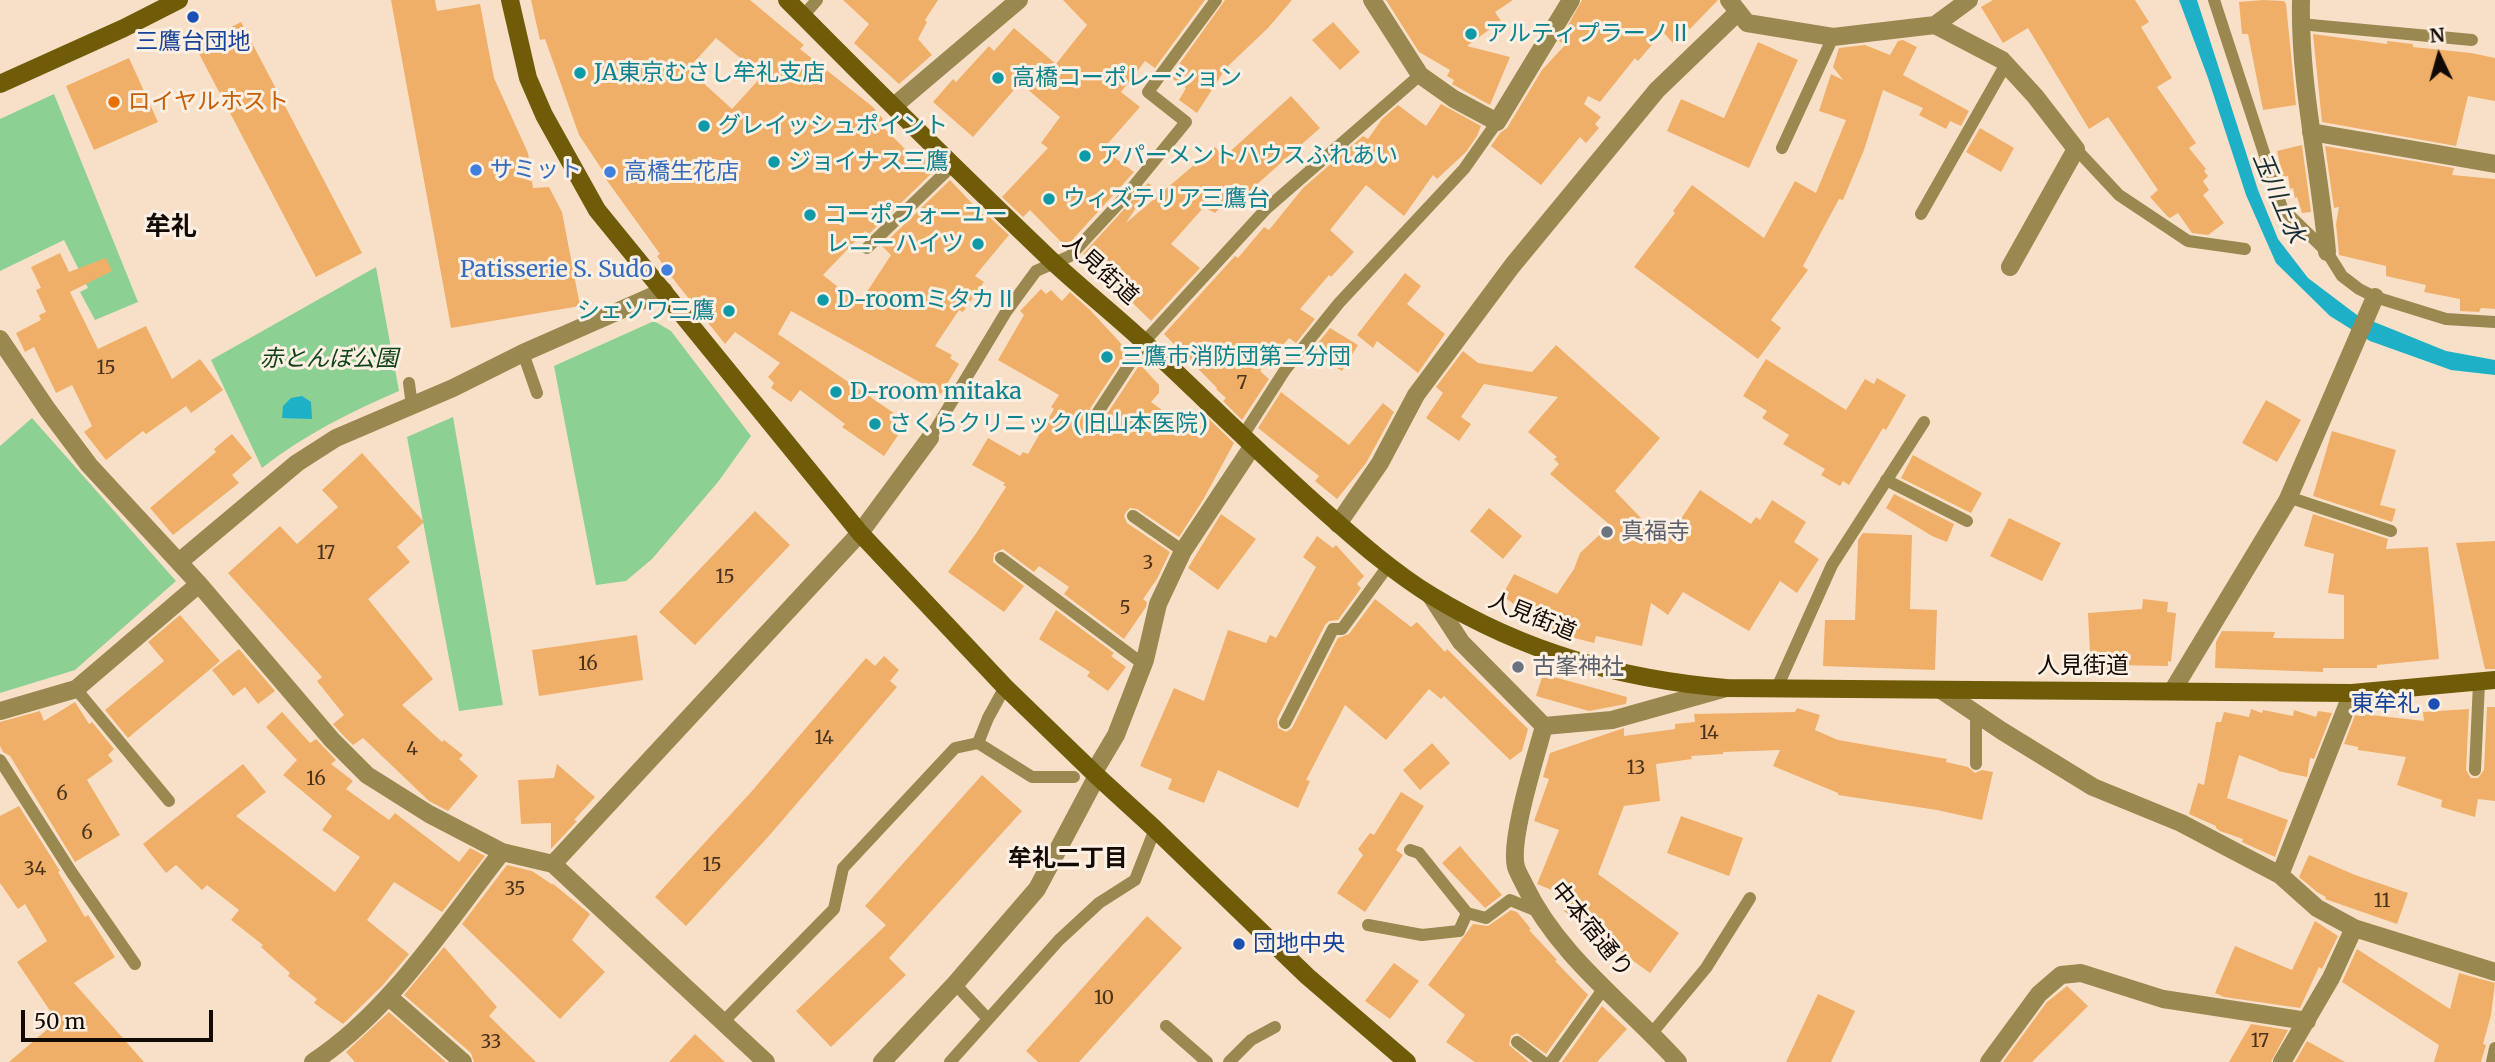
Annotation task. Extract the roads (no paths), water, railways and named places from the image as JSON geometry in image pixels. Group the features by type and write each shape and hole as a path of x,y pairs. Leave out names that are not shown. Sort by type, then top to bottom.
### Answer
{"main road":[{"path":"3,80 152,6 179,0"},
{"path":"510,0 528,78 544,115 597,210 860,533 1006,687 1095,774 1307,976 1407,1062"},
{"name":"人見街道","path":"787,0 1054,263 1144,342 1247,442 1338,524 1388,566 1431,596 1478,622 1530,645 1589,666 1673,684 1776,690 2352,693 2487,682"}],"street":[{"path":"894,106 1019,0"},
{"path":"1372,0 1420,75 1454,99 1497,122 1571,0"},
{"path":"1338,524 1380,463 1416,395 1512,266 1657,90 1733,7 1747,23 1833,37 1935,25 1969,0"},
{"path":"2301,0 2300,24 2311,132 2327,252"},
{"path":"1935,25 2002,60 2076,149 2010,267"},
{"path":"2311,132 2495,164"},
{"path":"179,562 296,463 336,438 664,291"},
{"path":"2173,690 2288,497 2372,306"},
{"path":"0,339 89,465 199,584 332,740 368,775 429,814 502,852 553,864 766,1062"},
{"path":"553,864 860,533 930,438"},
{"path":"881,1062 955,984 1037,888 1116,735 1143,664 1158,604 1183,551 1247,442"},
{"path":"0,711 76,689 199,584"},
{"path":"1431,596 1461,642 1544,726 1612,720 1726,688"},
{"path":"1941,690 2093,787 2181,823 2280,875 2318,908 2354,929 2495,972"},
{"path":"2280,875 2352,693"},
{"name":"中本宿通り","path":"1544,726 1518,827 1516,865 1537,911 1604,988 1652,1033 1678,1062"},
{"path":"313,1062 331,1050 389,996 502,852"},
{"path":"2282,1062 2331,978 2354,929"},
{"path":"1989,1062 2039,994 2061,975 2081,973 2163,999 2307,1021"},
{"path":"389,996 463,1062"}],"lane":[{"path":"803,16 817,0"},
{"path":"930,438 1006,312 1036,271 1070,256 1123,199 1186,121 1148,92 1216,0"},
{"path":"2214,0 2282,208 2327,252 2342,276 2358,289 2372,306 2446,319 2495,322"},
{"path":"2300,24 2472,40"},
{"path":"1782,148 1833,37"},
{"path":"1921,214 2006,64"},
{"path":"1098,412 1144,342 1266,209 1420,75"},
{"path":"1247,442 1285,370 1332,313 1464,169 1497,122"},
{"path":"2076,149 2119,195 2188,241 2245,249"},
{"path":"867,248 953,165"},
{"path":"523,353 537,393"},
{"path":"409,383 412,405"},
{"path":"1776,690 1832,565 1924,422"},
{"path":"1886,480 1967,521"},
{"path":"2288,497 2391,531"},
{"path":"1133,516 1183,551"},
{"path":"1000,558 1143,664"},
{"path":"1285,723 1333,629 1342,629 1388,566"},
{"path":"2475,769 2487,682"},
{"path":"978,743 988,718 1006,687"},
{"path":"76,689 169,801"},
{"path":"1976,714 1976,764"},
{"path":"722,1023 834,909 843,868 955,748 978,743 1032,777 1074,777"},
{"path":"0,760 72,873 135,964"},
{"path":"950,1062 1059,940 1099,903 1135,880 1155,829"},
{"path":"1410,850 1419,853 1467,913 1486,918 1510,900 1537,911"},
{"path":"1652,1033 1706,968 1750,898"},
{"path":"1368,925 1422,935 1459,931 1467,913"},
{"path":"955,984 988,1019"},
{"path":"1551,1062 1604,988"},
{"path":"1166,1026 1207,1062"},
{"path":"1229,1062 1251,1040 1275,1027"},
{"path":"1517,1042 1543,1062"},
{"path":"2492,1062 2495,1048"}],"water":[{"path":"2179,0 2197,0 2258,190 2278,239 2308,278 2357,315 2446,351 2495,360 2495,375 2451,370 2370,341 2330,316 2276,263 2246,195"},
{"path":"302,396 311,402 312,419 282,418 283,406 291,398"}],"place":[{"name":"三鷹台団地","path":"193,17"},
{"name":"アルティプラーノⅡ","path":"1471,34"},
{"name":"JA東京むさし牟礼支店","path":"580,73"},
{"name":"高橋コーポレーション","path":"998,78"},
{"name":"ロイヤルホスト","path":"114,102"},
{"name":"グレイッシュポイント","path":"704,126"},
{"name":"アパーメントハウスふれあい","path":"1085,156"},
{"name":"ジョイナス三鷹","path":"774,162"},
{"name":"サミット","path":"476,170"},
{"name":"高橋生花店","path":"610,172"},
{"name":"ウィズテリア三鷹台","path":"1049,199"},
{"name":"コーポフォーユー","path":"810,215"},
{"name":"レニーハイツ","path":"978,244"},
{"name":"Patisserie S. Sudo","path":"667,270"},
{"name":"D-roomミタカⅡ","path":"823,300"},
{"name":"シェソワ三鷹","path":"729,311"},
{"name":"三鷹市消防団第三分団","path":"1107,357"},
{"name":"D-room mitaka","path":"836,392"},
{"name":"さくらクリニック(旧山本医院)","path":"875,424"},
{"name":"真福寺","path":"1607,532"},
{"name":"古峯神社","path":"1518,667"},
{"name":"東牟礼","path":"2434,704"},
{"name":"団地中央","path":"1239,944"}],"district":[{"name":"牟礼","path":"171,228"},
{"name":"牟礼二丁目","path":"1068,859"}],"water label":[{"name":"玉川上水","path":"2278,198"}],"park label":[{"name":"赤とんぼ公園","path":"329,359"}]}
